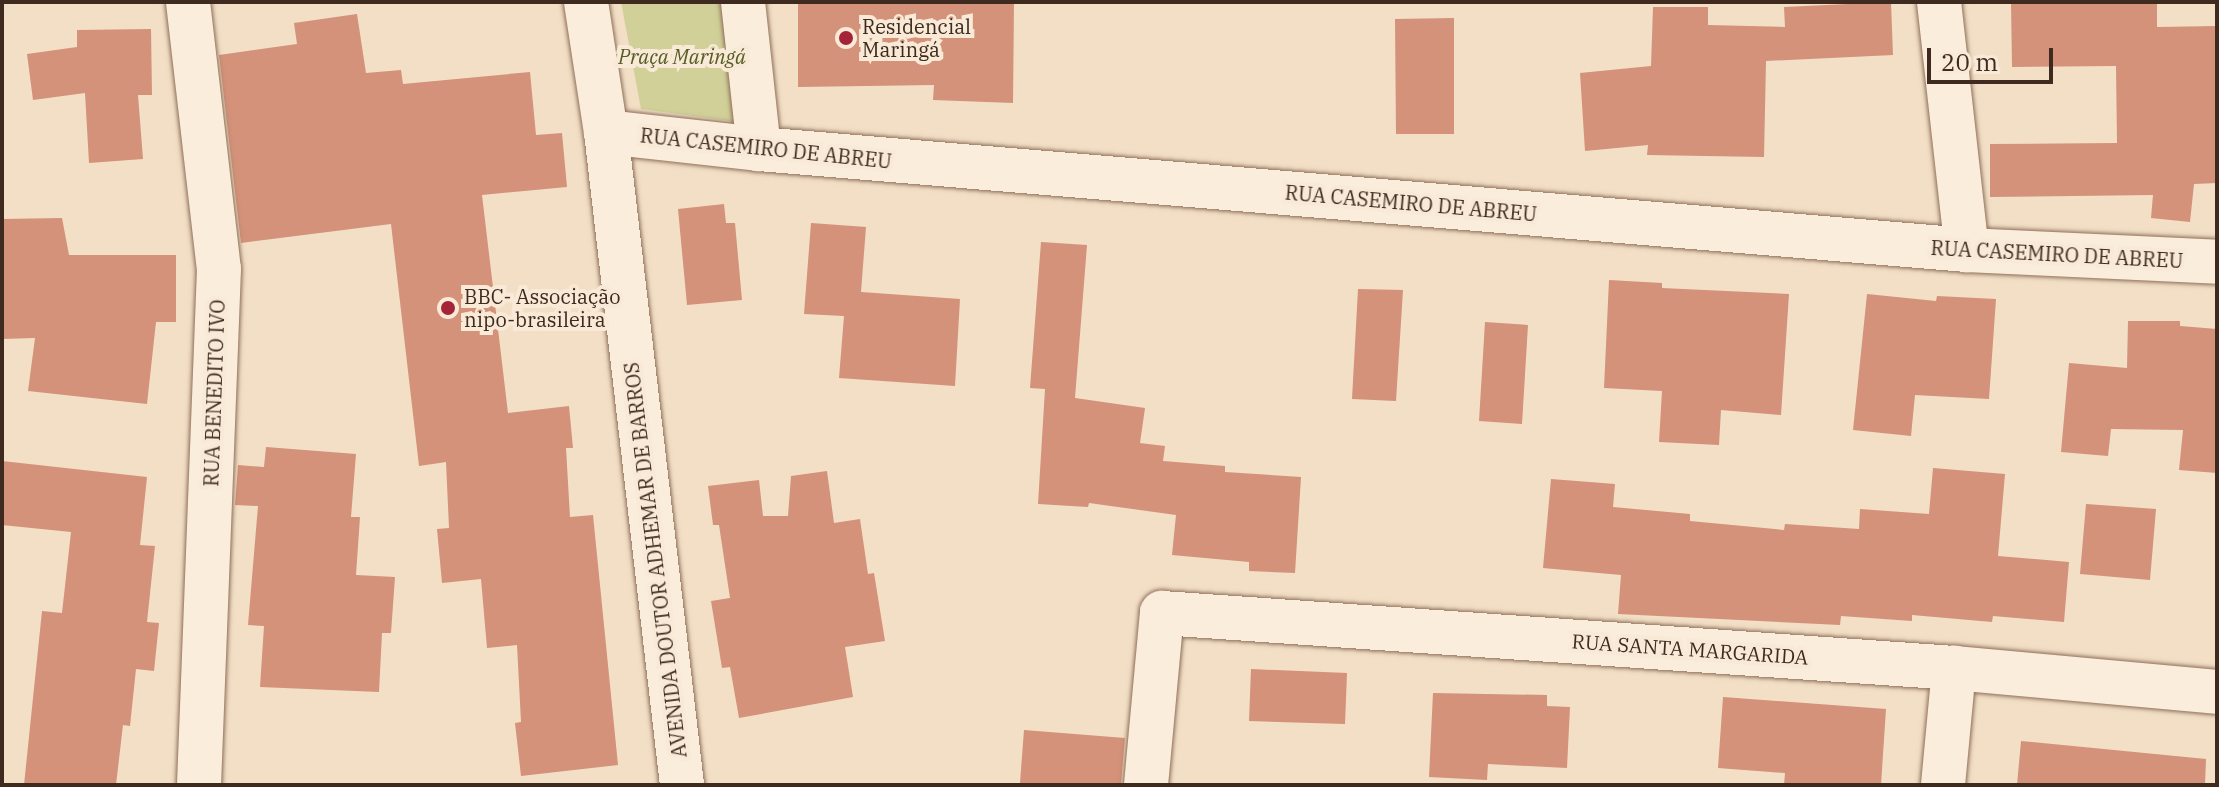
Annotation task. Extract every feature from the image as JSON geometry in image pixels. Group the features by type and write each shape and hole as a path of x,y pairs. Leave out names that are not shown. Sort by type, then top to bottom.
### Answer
{"street":[{"name":"RUA BENEDITO IVO","path":"188,2 219,269 199,785"},
{"name":"AVENIDA DOUTOR ADHEMAR DE BARROS","path":"586,2 606,132 682,785"},
{"path":"743,2 759,149"},
{"path":"1939,2 1967,250"},
{"name":"RUA CASEMIRO DE ABREU","path":"606,132 759,149 1967,250 2217,262"},
{"name":"RUA SANTA MARGARIDA","path":"1146,785 1162,613 1954,668 2217,692"},
{"path":"1943,785 1954,668"}],"green space":[{"name":"Praça Maringá","path":"621,2 726,2 739,122 641,109"}],"building":[{"path":"798,2 1014,2 1013,103 933,100 934,85 798,87"},
{"path":"1891,2 1893,55 1766,61 1764,157 1647,155 1648,145 1585,151 1580,73 1651,66 1653,7 1708,7 1708,25 1785,27 1784,7"},
{"path":"2011,2 2157,2 2157,27 2217,26 2217,183 2194,184 2190,222 2151,218 2153,195 1990,197 1990,144 2117,143 2116,66 2012,67"},
{"path":"357,14 366,73 401,70 403,84 530,72 536,135 562,133 567,187 482,195 508,413 569,406 573,448 566,448 570,517 593,515 618,765 521,776 515,723 521,722 517,645 487,648 481,579 442,583 437,529 449,528 446,462 419,466 391,224 241,243 219,55 297,44 294,23"},
{"path":"1454,18 1454,134 1396,134 1395,19"},
{"path":"151,29 152,95 138,95 143,159 89,163 85,93 33,100 27,54 77,47 77,30"},
{"path":"724,204 726,223 735,223 742,300 687,305 678,209"},
{"path":"62,218 69,255 176,255 176,322 156,322 147,404 28,391 35,338 2,339 2,219"},
{"path":"811,223 866,227 861,292 960,299 955,386 839,378 844,316 804,314"},
{"path":"1041,242 1087,245 1075,398 1145,408 1140,443 1165,446 1163,461 1225,466 1225,472 1301,477 1295,573 1249,571 1249,562 1172,555 1176,515 1089,503 1088,507 1038,504 1045,389 1030,388"},
{"path":"1609,280 1662,283 1662,288 1789,294 1781,415 1721,410 1719,445 1659,442 1662,391 1604,388"},
{"path":"1358,289 1403,290 1396,401 1352,399"},
{"path":"1867,294 1936,301 1937,296 1996,299 1989,399 1915,395 1911,436 1853,430"},
{"path":"2128,321 2180,321 2180,326 2217,329 2217,473 2179,470 2183,430 2111,429 2108,456 2061,452 2069,363 2127,368"},
{"path":"1485,322 1528,325 1522,424 1479,421"},
{"path":"266,447 356,454 351,517 360,517 356,575 395,577 391,633 382,633 379,692 260,687 264,626 248,625 258,506 235,505 238,465 264,467"},
{"path":"2,461 147,477 140,545 155,546 147,622 159,623 154,671 136,669 130,726 123,725 116,785 24,785 42,611 62,613 71,532 2,525"},
{"path":"1933,468 2005,474 1998,556 2069,562 2064,622 1993,616 1992,622 1912,615 1912,621 1841,616 1840,625 1618,614 1621,575 1543,568 1551,479 1615,484 1613,507 1690,514 1690,521 1784,530 1785,524 1859,529 1860,509 1929,514"},
{"path":"827,471 834,523 860,519 868,574 874,573 885,641 845,647 853,697 739,718 730,667 722,668 711,601 730,598 719,525 713,525 708,486 759,480 763,516 788,516 791,476"},
{"path":"2086,504 2156,509 2150,580 2080,574"},
{"path":"1251,669 1347,673 1345,724 1249,721"},
{"path":"1433,693 1547,695 1547,706 1570,707 1567,768 1488,764 1487,780 1429,777"},
{"path":"1723,697 1886,709 1881,785 1784,785 1785,773 1718,768"},
{"path":"1024,730 1125,738 1121,785 1020,783"},
{"path":"2021,741 2206,759 2205,785 2017,785"}],"place":[{"name":"Residencial Maringá","path":"846,38"},
{"name":"BBC- Associação nipo-brasileira","path":"448,308"}]}
